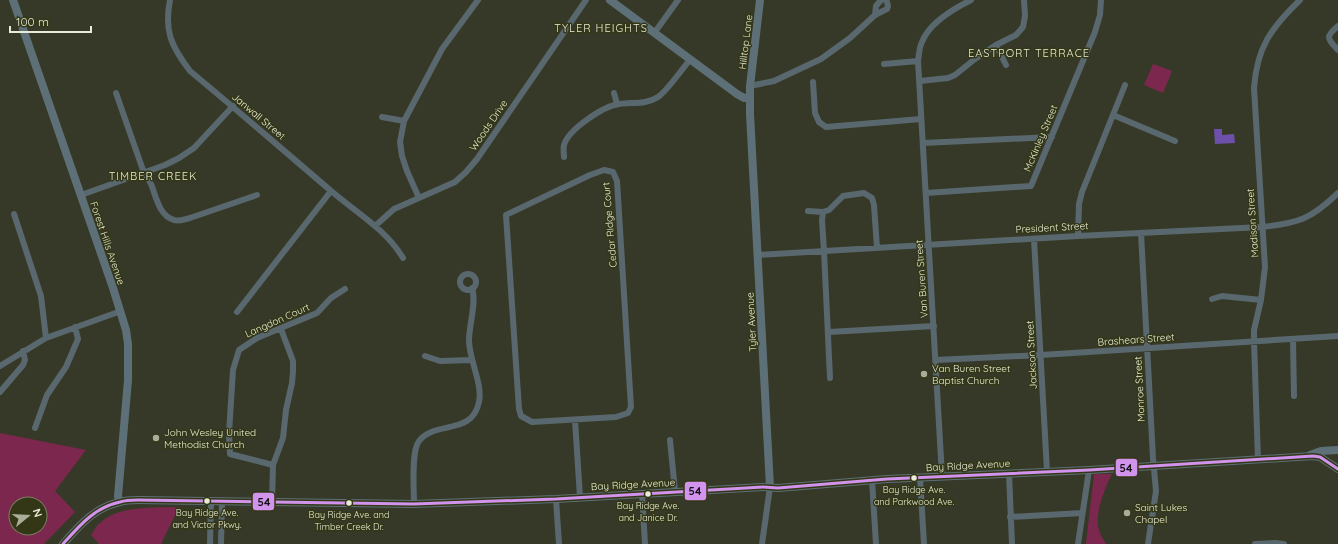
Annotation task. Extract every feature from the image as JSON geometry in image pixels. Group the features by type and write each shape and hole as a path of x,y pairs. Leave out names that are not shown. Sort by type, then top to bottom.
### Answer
{"main road":[{"name":"Forest Hills Avenue","path":"13,0 121,311 126,330 128,362 118,496 119,502"},
{"path":"610,0 737,94 744,98 750,97"},
{"name":"Hilltop Lane","path":"750,86 760,0"},
{"name":"Tyler Avenue","path":"750,86 751,150 770,487"},
{"name":"Bay Ridge Avenue","path":"63,544 86,518 92,514 119,502 138,500 414,504 556,499 675,491 834,484 942,476 1089,470 1258,460 1307,456 1313,453 1338,450"},
{"path":"1328,462 1332,456 1338,454"},
{"path":"1307,456 1313,456 1328,462 1338,469"}],"street":[{"name":"Janwall Street","path":"170,0 167,15 168,30 174,46 190,71 331,191 375,226 398,248 403,258"},
{"path":"419,198 402,156 400,142 404,121 442,50 478,0"},
{"name":"Woods Drive","path":"375,226 394,209 455,182 466,172 477,159 586,0"},
{"path":"655,32 678,0"},
{"path":"875,15 876,6 881,0"},
{"path":"750,86 774,81 821,59 850,38 875,15 887,9 888,6 885,0"},
{"name":"Van Buren Street","path":"942,476 918,61 921,43 928,31 941,19 971,0"},
{"path":"920,81 948,78 956,75 975,59 996,45 1016,35 1023,27 1025,16 1024,0"},
{"name":"McKinley Street","path":"926,193 1031,186 1095,32 1100,15 1101,0"},
{"name":"Madison Street","path":"1258,460 1254,341 1265,267 1254,88 1255,72 1262,48 1272,30 1299,0"},
{"path":"1338,26 1329,34 1329,40 1338,50"},
{"path":"996,45 1006,65"},
{"path":"564,158 564,146 570,136 580,125 592,116 617,104 642,103 658,97 690,60"},
{"path":"884,64 918,61"},
{"path":"813,82 815,113 819,122 826,127 921,119"},
{"path":"1078,236 1079,204 1082,192 1126,85"},
{"path":"116,93 144,173 150,181 159,207 169,217 179,221 257,195"},
{"path":"614,93 617,104"},
{"path":"80,194 165,165 194,148 232,106"},
{"path":"1114,116 1175,141"},
{"path":"382,117 404,121"},
{"path":"923,143 1052,137"},
{"name":"Cedar Ridge Court","path":"604,170 613,172 617,181 632,407 624,416 575,420 532,422 526,420 522,416 519,409 506,215 604,170"},
{"path":"237,312 331,191"},
{"path":"808,211 823,212 829,210 843,196 864,193 872,198 874,205 877,248"},
{"name":"President Street","path":"757,255 1034,238 1262,227 1290,224 1312,216 1323,208 1338,193"},
{"path":"823,212 822,220 829,332 830,378"},
{"path":"14,214 40,296 46,338"},
{"name":"Monroe Street","path":"1141,233 1156,492 1148,544"},
{"name":"Jackson Street","path":"1034,238 1047,471"},
{"path":"414,504 414,455 419,442 428,434 439,429 456,427 464,424 472,418 479,403 480,392 471,360 469,340 474,299 472,288"},
{"name":"Langdon Court","path":"273,465 230,454 229,433 233,370 239,350 257,338 317,314 331,298 345,289"},
{"path":"1212,299 1222,296 1261,300"},
{"path":"0,366 46,338 121,311"},
{"path":"829,332 934,326"},
{"path":"35,428 47,395 66,366 78,339 75,327"},
{"path":"272,502 273,465 283,438 286,410 293,372 292,361 281,329"},
{"name":"Brashears Street","path":"936,360 1041,355 1338,336"},
{"path":"1293,339 1294,396"},
{"path":"0,392 26,360 23,351"},
{"path":"425,356 440,361 471,360"},
{"path":"575,420 580,497"},
{"path":"670,440 675,491"},
{"path":"1078,544 1089,470"},
{"path":"1009,473 1012,544"},
{"path":"920,478 924,544"},
{"path":"872,480 876,544"},
{"name":"Tyler Avenue","path":"762,544 770,487"},
{"path":"642,494 645,544"},
{"path":"556,499 559,544"},
{"path":"210,544 212,501"},
{"path":"221,544 222,501"},
{"path":"1010,517 1082,513"},
{"path":"1255,544 1284,544"}],"shaded area":[{"path":"1153,64 1172,71 1163,93 1144,85"},
{"path":"1214,129 1222,129 1222,135 1234,134 1235,143 1215,144"},
{"path":"0,433 86,450 55,491 75,512 44,544 0,544"},
{"path":"1094,474 1112,474 1103,493 1098,517 1099,530 1106,544 1086,544"},
{"path":"179,507 161,544 99,544 91,535 100,523 117,513 137,509"}],"transit line":[{"name":"54","path":"63,544 81,524 95,513 111,505 131,500 414,504 556,499 763,487 778,488 887,479 1089,470 1313,456 1320,457 1338,469"}],"place":[{"name":"Van Buren Street Baptist Church","path":"924,374"},
{"name":"John Wesley United Methodist Church","path":"156,438"},
{"name":"Bay Ridge Ave. and Parkwood Ave.","path":"914,478"},
{"name":"Bay Ridge Ave. and Janice Dr.","path":"648,494"},
{"name":"Bay Ridge Ave. and Victor Pkwy.","path":"207,501"},
{"name":"Bay Ridge Ave. and Timber Creek Dr.","path":"349,503"},
{"name":"Saint Lukes Chapel","path":"1127,513"}],"district":[{"name":"TYLER HEIGHTS","path":"601,28"},
{"name":"EASTPORT TERRACE","path":"1029,53"},
{"name":"TIMBER CREEK","path":"153,176"}]}
